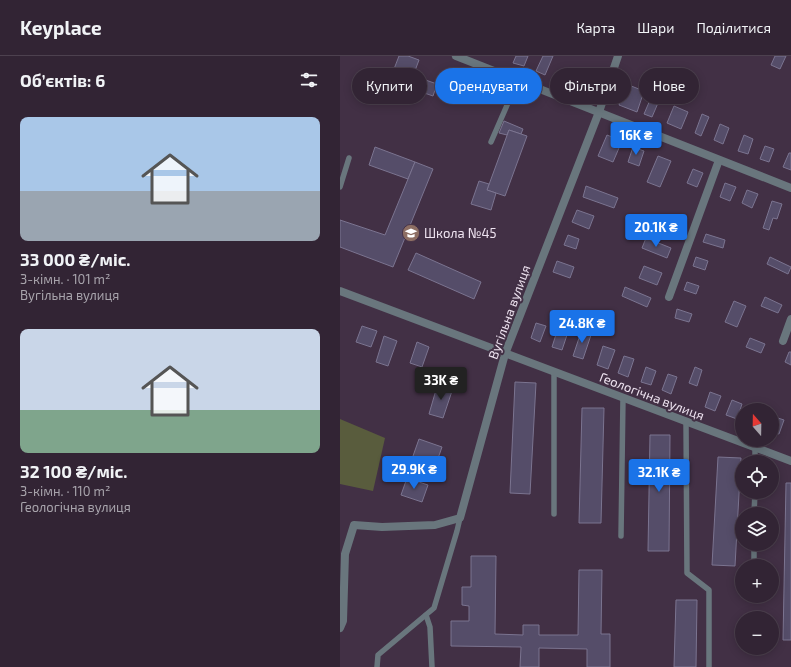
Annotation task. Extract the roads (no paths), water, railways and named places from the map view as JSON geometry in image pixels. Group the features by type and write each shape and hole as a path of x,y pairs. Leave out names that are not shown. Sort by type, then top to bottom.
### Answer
{"street":[{"path":"456,56 487,68"},
{"name":"Вугільна вулиця","path":"460,518 505,354 599,112 618,56"},
{"path":"542,89 791,188"},
{"path":"669,298 719,160"},
{"name":"Геологічна вулиця","path":"340,291 791,461"},
{"path":"783,341 791,320"},
{"path":"340,628 344,622 345,554 354,525 382,527 435,525 460,518"}],"lane":[{"path":"492,142 508,104"},
{"path":"340,187 349,158"},
{"path":"554,372 554,514"},
{"path":"621,536 623,398"},
{"path":"686,422 687,573 709,590 709,667"},
{"path":"755,448 755,455"},
{"path":"377,667 378,655 434,608 460,518"},
{"path":"426,615 430,627 432,667"}],"place":[{"name":"Школа №45","path":"411,233"}]}
